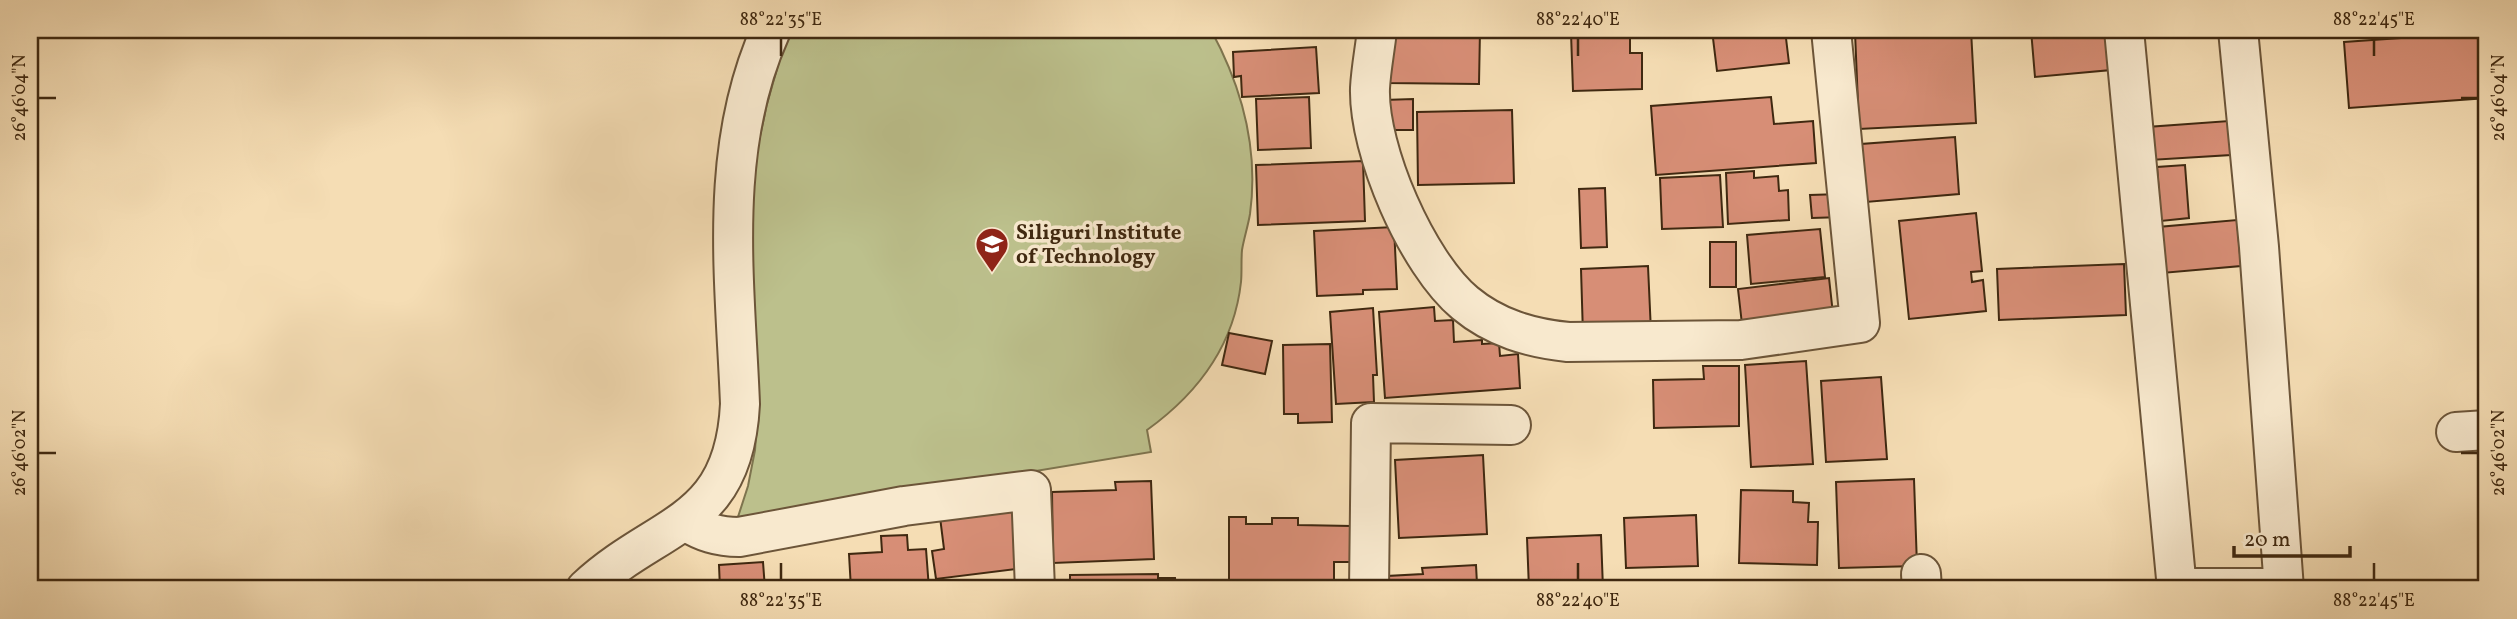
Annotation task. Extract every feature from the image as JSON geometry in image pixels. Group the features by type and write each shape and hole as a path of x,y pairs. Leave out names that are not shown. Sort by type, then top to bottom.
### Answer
{"street":[{"path":"586,589 635,552 685,521 710,498 732,457 740,404 732,220 733,176 738,134 748,91 771,30"},
{"path":"1377,30 1370,89 1374,125 1394,192 1426,255 1450,288 1489,320 1541,339 1568,342 1741,340 1860,323 1831,30"},
{"path":"2124,30 2177,589 2284,589 2259,247 2238,30"},
{"path":"1369,589 1371,423 1511,425"},
{"path":"685,521 717,536 738,537 904,506 1031,491 1035,589"}],"green space":[{"name":"Siliguri Institute of Technology","path":"788,30 1211,30 1239,96 1250,142 1252,189 1242,250 1241,282 1230,327 1210,366 1182,401 1147,430 1151,452 737,520 748,486 757,422 745,315 755,159"}],"building":[{"path":"1223,30 1365,30 1365,36 1223,36"},
{"path":"1387,30 1480,30 1479,84 1386,83"},
{"path":"1579,30 1630,30 1630,53 1642,53 1642,89 1573,91 1571,33 1579,33"},
{"path":"1712,30 1785,30 1789,63 1717,71"},
{"path":"1971,30 1976,123 1859,129 1855,32"},
{"path":"2031,30 2107,30 2111,70 2035,77"},
{"path":"2346,30 2432,30 2432,31 2346,38"},
{"path":"2487,32 2487,98 2349,108 2344,42"},
{"path":"1316,47 1319,93 1242,97 1241,76 1234,77 1233,52"},
{"path":"1309,97 1311,148 1258,150 1256,99"},
{"path":"1771,97 1774,124 1813,121 1816,163 1656,175 1651,106"},
{"path":"1413,99 1413,130 1385,130 1384,100"},
{"path":"1512,110 1514,183 1418,185 1417,112"},
{"path":"2229,121 2231,155 2150,160 2147,127"},
{"path":"1955,137 1959,194 1866,202 1861,144"},
{"path":"1363,161 1365,221 1258,225 1256,165"},
{"path":"2185,165 2189,218 2161,221 2157,167"},
{"path":"1754,171 1754,178 1778,176 1779,191 1788,190 1789,220 1728,224 1726,173"},
{"path":"1720,175 1723,227 1662,229 1660,178"},
{"path":"1605,188 1607,247 1581,248 1579,189"},
{"path":"1841,194 1843,217 1812,218 1810,195"},
{"path":"1976,213 1982,271 1971,272 1972,282 1983,280 1986,311 1909,319 1899,221"},
{"path":"2237,220 2241,266 2162,273 2158,227"},
{"path":"1394,227 1397,289 1317,296 1314,231"},
{"path":"1820,229 1825,277 1751,284 1747,235"},
{"path":"1710,242 1736,242 1736,287 1710,287"},
{"path":"2124,264 2126,315 1999,320 1997,269"},
{"path":"1648,266 1651,332 1583,335 1581,269"},
{"path":"1829,278 1834,323 1743,333 1738,289"},
{"path":"1434,307 1435,321 1453,320 1454,342 1482,340 1482,344 1499,343 1500,356 1518,354 1520,388 1385,398 1379,312"},
{"path":"1373,308 1377,375 1373,375 1374,402 1336,404 1330,312"},
{"path":"1229,333 1272,341 1265,374 1222,365"},
{"path":"1330,344 1332,422 1298,423 1298,414 1284,414 1283,345"},
{"path":"1806,361 1813,464 1751,467 1745,365"},
{"path":"1703,366 1739,366 1739,426 1654,428 1653,380 1704,379"},
{"path":"1881,377 1887,459 1826,462 1821,381"},
{"path":"1483,455 1487,534 1399,538 1395,460"},
{"path":"1914,479 1917,566 1839,568 1836,482"},
{"path":"1151,481 1154,559 1053,563 1052,492 1116,490 1115,482"},
{"path":"1741,490 1793,491 1793,502 1809,503 1808,522 1818,522 1817,565 1739,563"},
{"path":"1017,507 1024,568 936,579 932,551 944,549 940,517"},
{"path":"1696,515 1698,566 1626,568 1624,518"},
{"path":"1229,517 1246,517 1246,524 1272,524 1272,518 1298,518 1298,525 1351,526 1351,562 1334,562 1334,587 1229,586"},
{"path":"907,535 908,550 926,549 929,589 851,589 849,554 882,552 881,536"},
{"path":"1601,535 1603,589 1529,589 1527,538"},
{"path":"763,562 765,589 720,589 719,565"},
{"path":"1476,565 1477,584 1495,584 1495,589 1388,589 1387,576 1423,574 1422,568"},
{"path":"1158,574 1158,578 1175,578 1176,589 1070,589 1070,575"},
{"path":"984,580 985,589 936,589 936,584"}],"place":[{"name":"Siliguri Institute of Technology","path":"992,274"}]}
